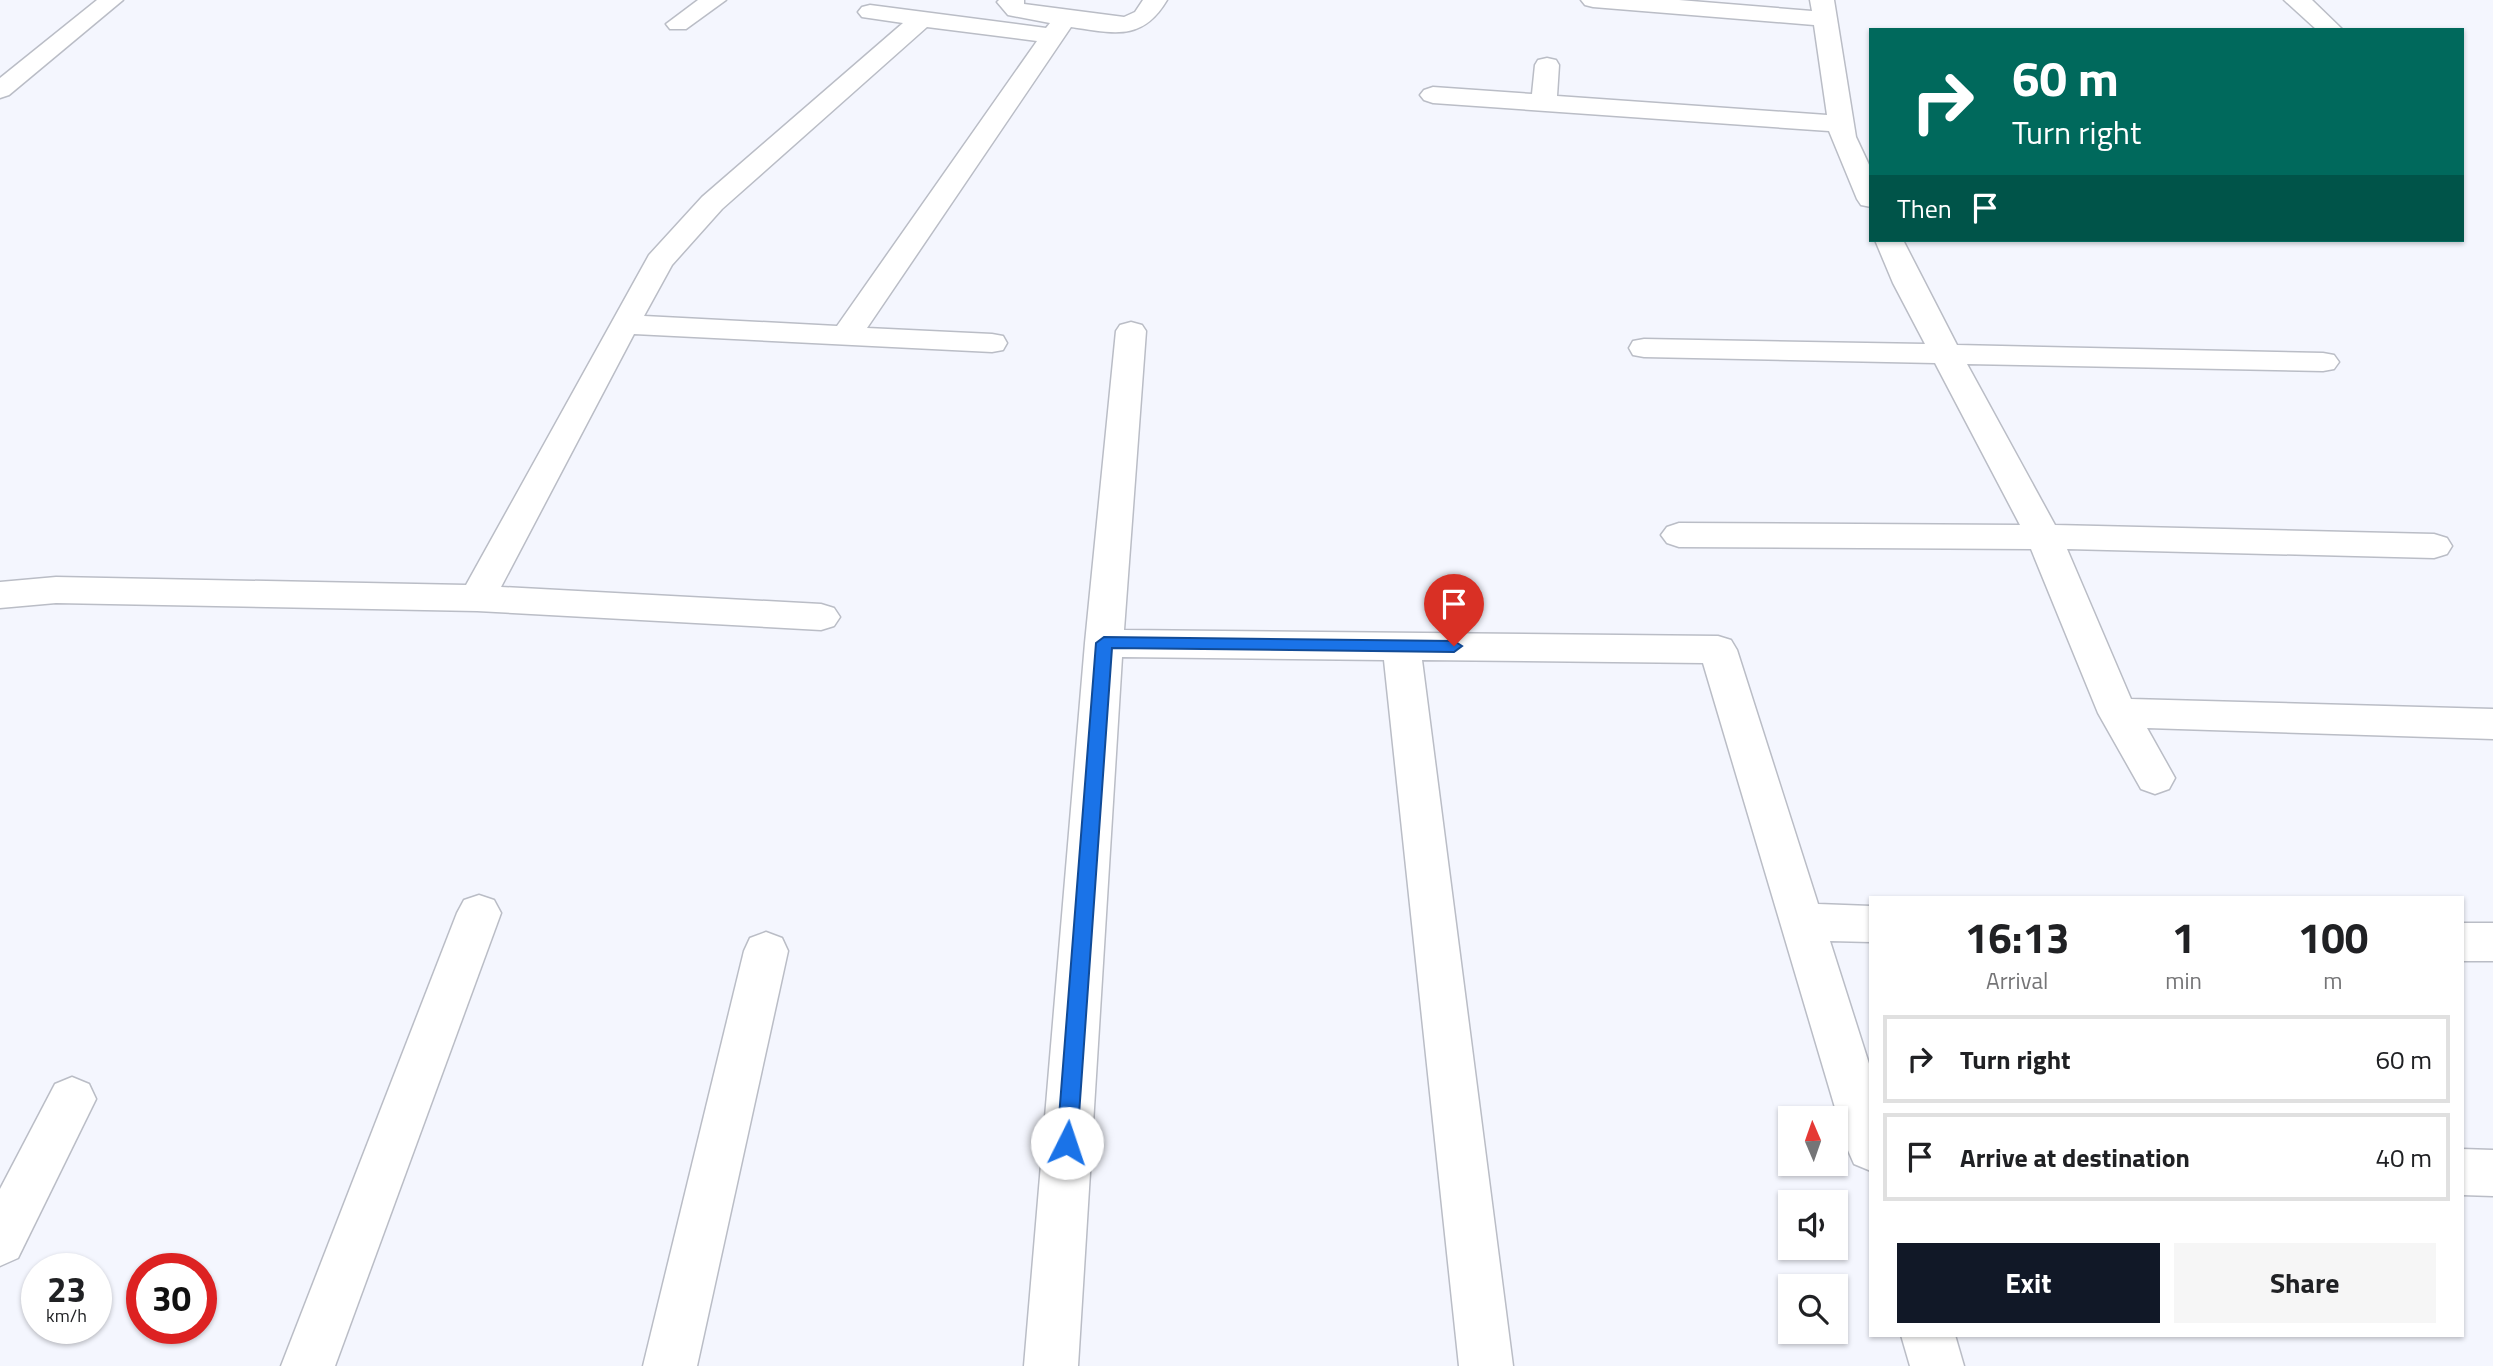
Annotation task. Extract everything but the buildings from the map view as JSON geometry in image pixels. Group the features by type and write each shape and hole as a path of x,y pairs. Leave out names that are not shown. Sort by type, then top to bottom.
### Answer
{"street":[{"path":"0,89 111,0"},
{"path":"678,24 714,0"},
{"path":"1012,0 1009,2 1016,10 1059,27"},
{"path":"870,12 922,19 1059,27 1131,24 1147,15 1156,0"},
{"path":"1594,0 1824,9 1843,137 1869,195"},
{"path":"2296,0 2309,8 2329,28"},
{"path":"477,598 659,261 712,202 922,19"},
{"path":"846,336 1059,27"},
{"path":"1544,103 1547,65"},
{"path":"1433,95 1842,124"},
{"path":"1890,242 1908,283 2044,537 2118,713 2155,778"},
{"path":"624,324 992,342"},
{"path":"1051,1366 1104,643 1131,331"},
{"path":"1644,348 2323,362"},
{"path":"1679,535 2044,537 2434,546"},
{"path":"0,594 56,590 477,598 821,617"},
{"path":"1104,643 1718,650 1869,1142"},
{"path":"1401,646 1486,1366"},
{"path":"2118,713 2493,724"},
{"path":"308,1366 479,913"},
{"path":"1801,922 1869,924"},
{"path":"2464,942 2493,942"},
{"path":"670,1366 766,951"},
{"path":"0,1241 72,1099"},
{"path":"2464,1171 2493,1173"},
{"path":"1929,1337 1937,1366"}],"route":[{"path":"1067,1143 1104,643 1454,646"}]}
